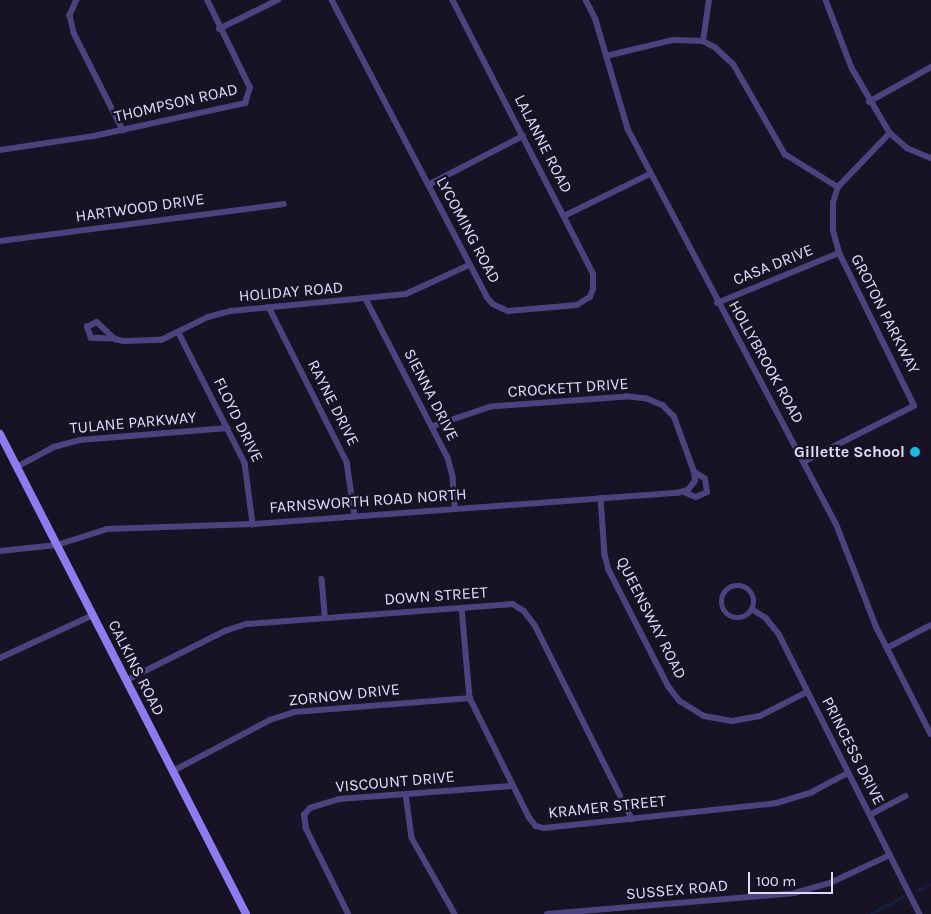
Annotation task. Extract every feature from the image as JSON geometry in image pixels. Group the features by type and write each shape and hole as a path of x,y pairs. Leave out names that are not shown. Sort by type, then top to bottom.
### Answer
{"main road":[{"name":"CALKINS ROAD","path":"0,434 246,914"}],"street":[{"path":"77,0 70,15 74,33 124,130"},
{"name":"THOMPSON ROAD","path":"0,150 124,130 240,104 248,100 251,93 248,83 219,29 207,0"},
{"path":"219,29 278,0"},
{"name":"LYCOMING ROAD","path":"332,0 469,265 487,297 501,309 516,311 570,307 584,302 593,289 593,274 564,216"},
{"name":"LALANNE ROAD","path":"452,0 564,216 650,174"},
{"name":"HOLLYBROOK ROAD","path":"586,0 606,56 621,113 650,174 844,537 869,610 931,734"},
{"path":"703,41 709,0"},
{"path":"826,0 839,40 869,102 890,133 907,148 931,158"},
{"path":"606,56 673,40 703,41 715,47 734,65 769,130 785,154 838,187 890,133"},
{"path":"869,102 931,67"},
{"path":"428,185 523,136"},
{"name":"GROTON PARKWAY","path":"805,461 914,406 838,252 832,218 838,187"},
{"name":"HARTWOOD DRIVE","path":"0,241 284,204"},
{"name":"CASA DRIVE","path":"718,303 838,252"},
{"name":"HOLIDAY ROAD","path":"115,339 97,322 87,327 90,338 143,342 179,333 220,313 406,294 469,265"},
{"name":"SIENNA DRIVE","path":"366,299 452,471 455,508"},
{"name":"RAYNE DRIVE","path":"269,307 347,462 355,516"},
{"name":"FLOYD DRIVE","path":"179,333 228,428 248,475 253,524"},
{"name":"CROCKETT DRIVE","path":"432,428 483,408 637,397 655,402 674,417 694,472 706,479 707,492 696,497 684,492"},
{"name":"TULANE PARKWAY","path":"17,467 54,447 80,440 228,428"},
{"path":"684,492 693,484 694,472"},
{"name":"FARNSWORTH ROAD NORTH","path":"0,551 57,546 108,529 253,524 684,492"},
{"name":"QUEENSWAY ROAD","path":"601,498 605,555 609,570 669,687 680,701 713,719 738,721 760,716 807,692"},
{"path":"322,579 325,617"},
{"path":"733,587 743,587 751,594 752,609 745,616 729,616 722,602 725,593 733,587"},
{"name":"DOWN STREET","path":"127,680 234,627 325,617 513,604 528,615 632,819"},
{"name":"KRAMER STREET","path":"462,608 470,698 512,786 529,817 540,827 777,804 812,792 848,773"},
{"name":"PRINCESS DRIVE","path":"752,609 773,625 920,914"},
{"path":"0,658 93,615"},
{"path":"887,648 931,625"},
{"name":"ZORNOW DRIVE","path":"173,771 288,714 470,698"},
{"name":"VISCOUNT DRIVE","path":"348,914 306,830 304,815 310,808 326,802 512,786"},
{"path":"406,794 412,838 455,914"},
{"path":"870,815 906,796"},
{"name":"SUSSEX ROAD","path":"547,914 795,893 830,883 890,855"}],"waterway":[{"path":"916,891 931,884"},
{"path":"871,914 904,897"}],"place":[{"name":"Gillette School","path":"915,452"}]}
